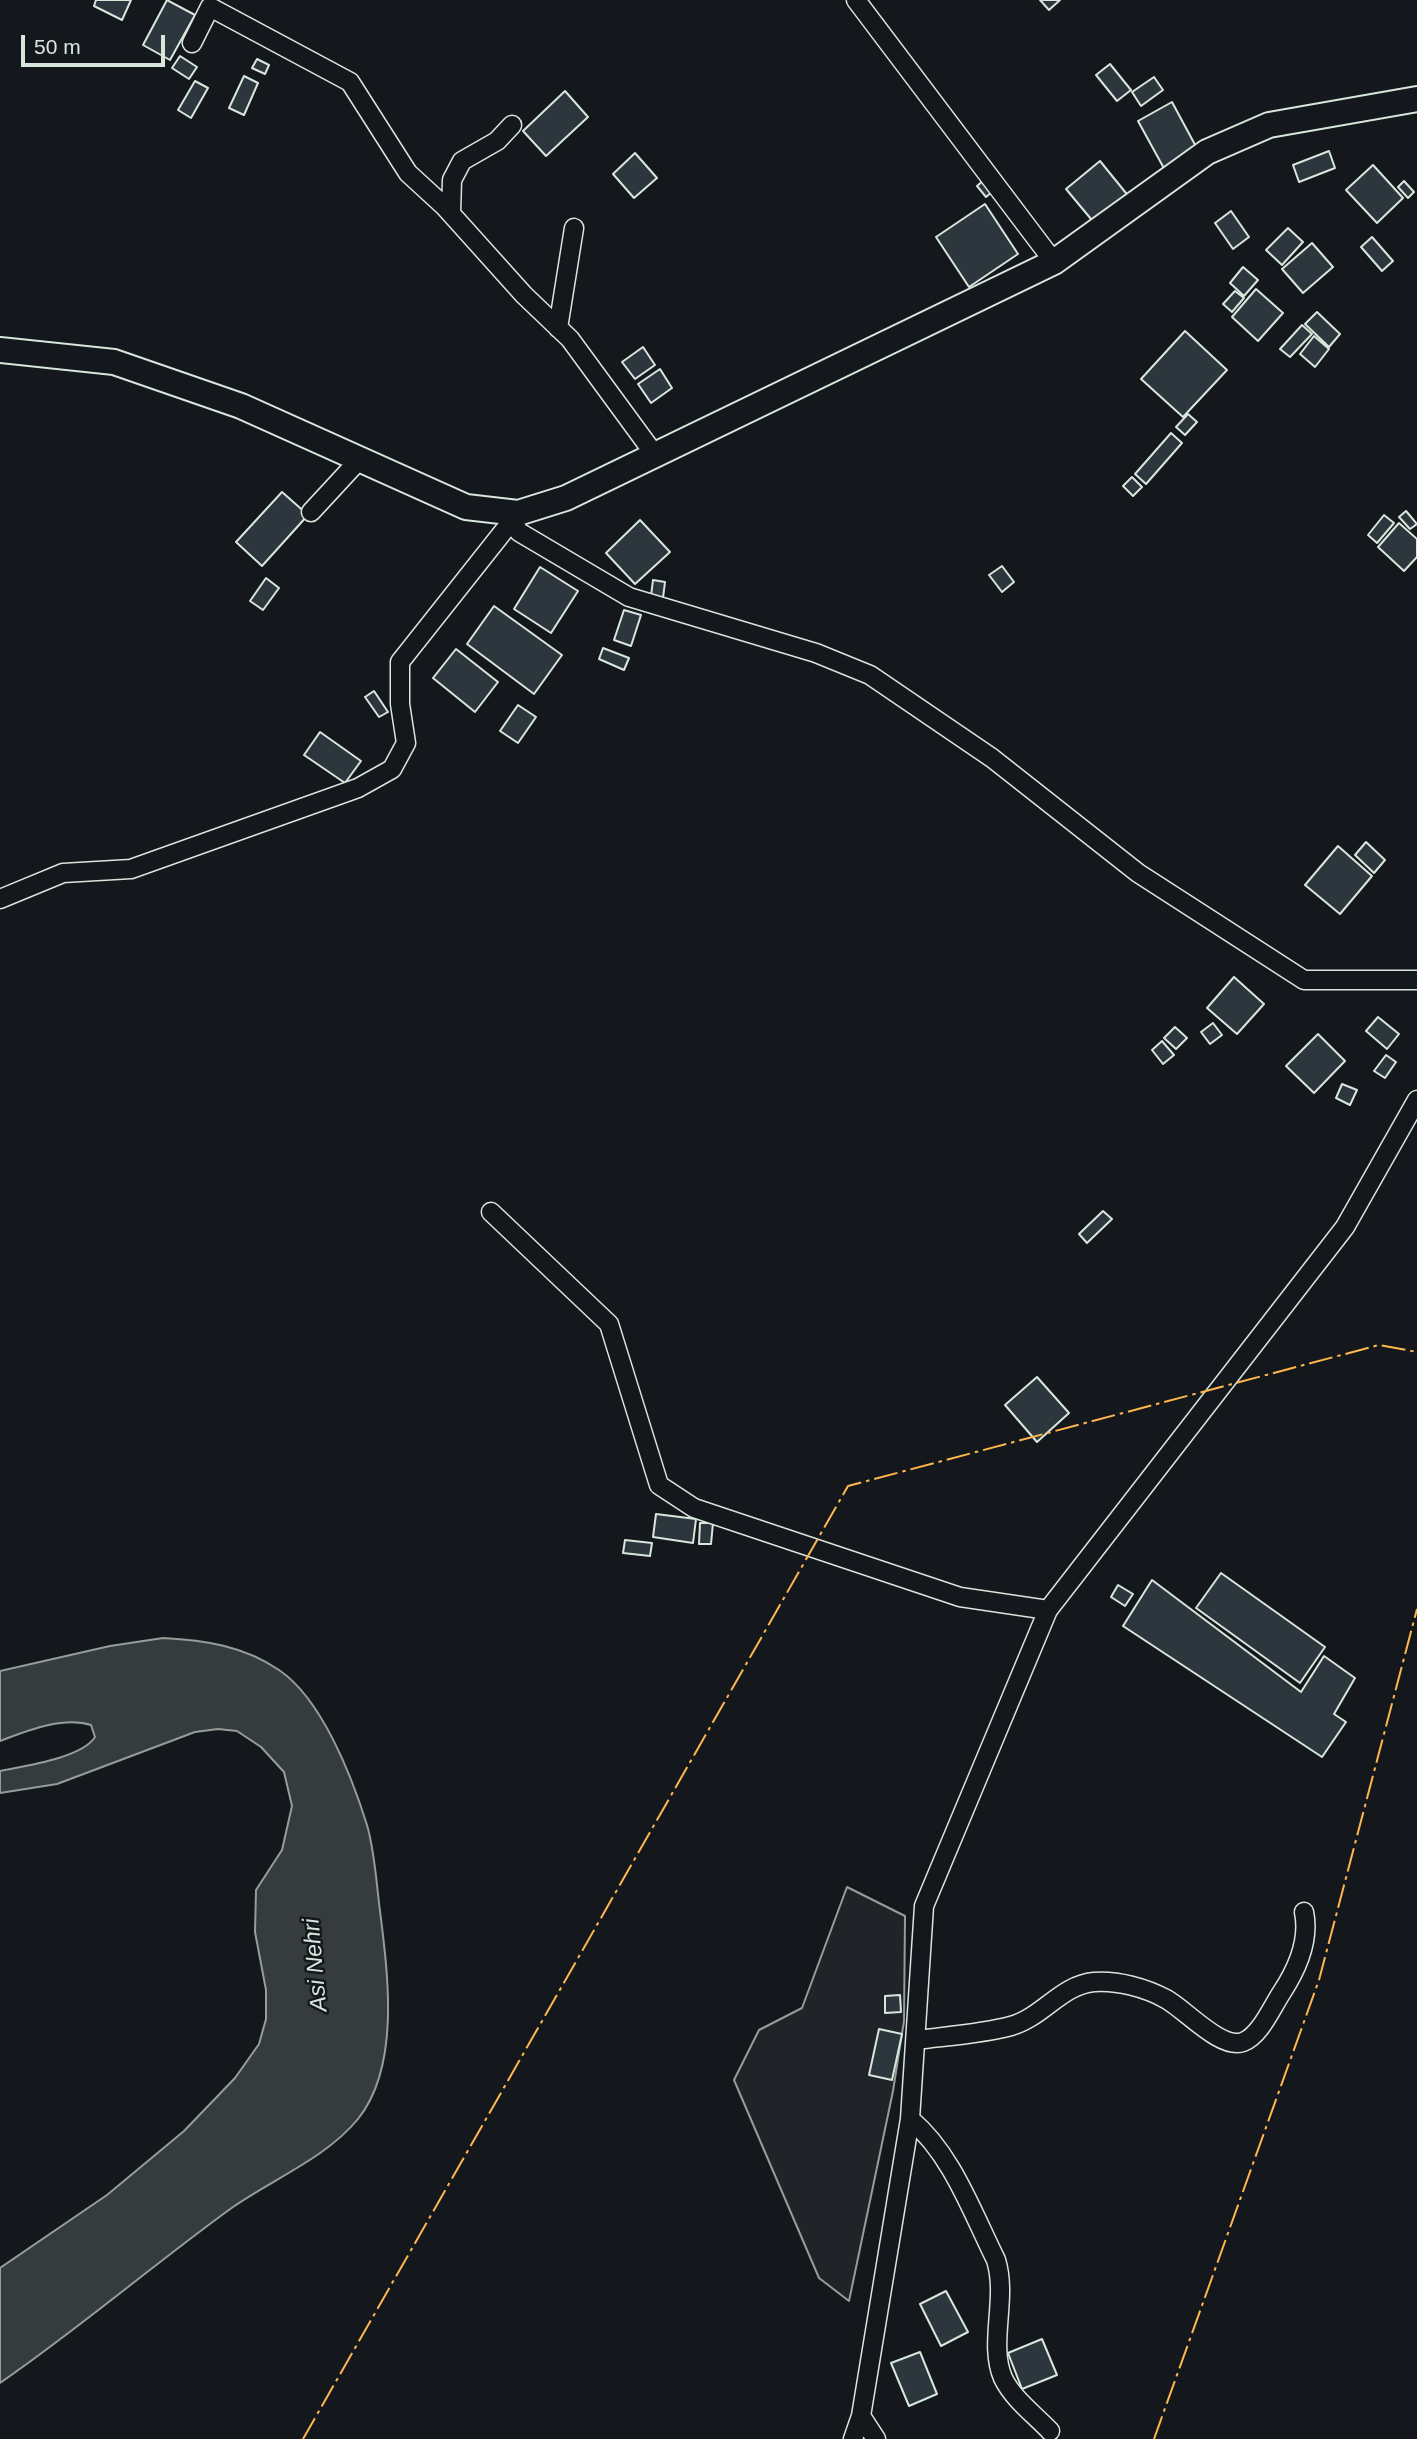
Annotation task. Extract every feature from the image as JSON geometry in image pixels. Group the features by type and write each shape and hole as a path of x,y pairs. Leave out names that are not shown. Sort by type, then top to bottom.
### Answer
{"street":[{"path":"856,0 1054,262"},
{"path":"192,43 210,7 350,82 408,173 451,213 524,295 558,328 599,375 655,455"},
{"path":"0,899 63,873 131,869 358,788 392,769 407,743 400,704 400,662 515,517 566,498 1054,262 1207,152 1269,125 1417,99"},
{"path":"451,213 452,180 462,160 497,141 512,125"},
{"path":"558,328 574,228"},
{"path":"0,350 114,362 241,406 466,507 515,517"},
{"path":"312,512 360,458"},
{"path":"515,517 519,532 629,597 817,653 870,675 992,758 1138,873 1304,980 1417,980"},
{"path":"853,2439 861,2416 910,2119 924,1906 1048,1610 1345,1227 1417,1100"},
{"path":"491,1212 609,1324 660,1485 694,1508 960,1597 1048,1610"},
{"path":"916,2040 1011,2026 1031,2017 1065,1991 1083,1983 1103,1981 1132,1986 1164,1997 1217,2037 1230,2043 1243,2042 1254,2035 1295,1973 1307,1924 1304,1912"},
{"path":"910,2119 928,2133 943,2155 996,2260 1001,2278 998,2361 1004,2379 1015,2395 1051,2431"},
{"path":"861,2416 876,2439"}],"shaded area":[{"path":"847,1887 905,1916 904,2021 893,2091 849,2301 819,2278 734,2080 759,2030 802,2008"}],"water":[{"name":"Asi Nehri","path":"163,1638 194,1640 223,1646 266,1662 295,1683 334,1740 361,1806 375,1863 388,2015 381,2071 372,2097 358,2119 331,2145 233,2207 0,2383 0,2268 107,2195 184,2131 235,2078 259,2044 266,2019 266,1990 255,1932 256,1890 282,1850 292,1806 284,1772 261,1747 237,1731 218,1729 195,1732 57,1784 0,1793 0,1771 66,1756 95,1737 91,1725 69,1722 45,1726 0,1741 0,1671 110,1646"}],"building":[{"path":"96,0 131,0 122,20 94,6"},
{"path":"167,0 195,15 170,60 143,45"},
{"path":"1040,0 1060,0 1049,10"},
{"path":"180,56 197,67 189,79 172,68"},
{"path":"257,59 269,65 265,74 252,68"},
{"path":"1110,64 1131,90 1117,101 1096,75"},
{"path":"244,76 258,83 244,115 229,108"},
{"path":"1154,77 1163,90 1141,106 1132,92"},
{"path":"195,81 208,88 191,118 178,110"},
{"path":"565,91 588,117 546,156 523,131"},
{"path":"1172,102 1200,154 1166,172 1138,121"},
{"path":"1329,151 1335,168 1299,182 1293,165"},
{"path":"635,153 657,178 634,198 613,174"},
{"path":"1100,161 1130,198 1096,225 1066,189"},
{"path":"1373,165 1403,198 1377,223 1346,190"},
{"path":"984,180 993,191 986,197 977,186"},
{"path":"1404,181 1414,192 1408,198 1398,187"},
{"path":"985,204 1018,254 969,287 936,237"},
{"path":"1231,211 1249,237 1233,249 1215,223"},
{"path":"1288,228 1303,242 1282,265 1266,250"},
{"path":"1372,237 1393,261 1382,271 1361,247"},
{"path":"1312,243 1333,267 1303,293 1282,269"},
{"path":"1243,267 1258,280 1244,296 1230,283"},
{"path":"1256,289 1283,313 1258,341 1232,317"},
{"path":"1235,291 1244,298 1232,312 1223,304"},
{"path":"1317,312 1340,334 1329,347 1305,324"},
{"path":"1302,325 1312,334 1290,357 1280,349"},
{"path":"1185,331 1227,370 1183,417 1141,379"},
{"path":"1314,336 1329,349 1315,367 1300,354"},
{"path":"643,347 655,365 635,379 622,362"},
{"path":"660,369 672,388 651,403 638,384"},
{"path":"1188,414 1197,422 1185,435 1176,427"},
{"path":"1171,433 1182,443 1146,484 1135,474"},
{"path":"1132,477 1142,487 1133,496 1123,486"},
{"path":"282,492 308,515 262,566 236,542"},
{"path":"1406,511 1417,524 1410,529 1399,517"},
{"path":"1384,515 1394,523 1377,543 1368,535"},
{"path":"640,520 670,552 635,584 606,553"},
{"path":"1399,523 1417,539 1417,557 1404,571 1378,547"},
{"path":"1002,566 1014,582 1002,592 989,575"},
{"path":"540,567 578,591 551,633 514,609"},
{"path":"266,578 279,588 263,610 250,601"},
{"path":"653,580 665,582 663,598 651,596"},
{"path":"494,606 562,655 534,694 467,644"},
{"path":"624,610 641,615 631,646 614,640"},
{"path":"603,648 629,658 624,670 599,659"},
{"path":"456,649 498,682 475,712 433,678"},
{"path":"374,691 388,712 379,717 365,697"},
{"path":"518,705 536,717 518,743 500,731"},
{"path":"320,732 361,761 345,783 304,755"},
{"path":"1366,842 1385,860 1374,873 1355,855"},
{"path":"1338,846 1372,876 1340,914 1305,885"},
{"path":"1234,977 1264,1004 1237,1034 1207,1008"},
{"path":"1378,1017 1399,1034 1387,1049 1366,1031"},
{"path":"1213,1023 1222,1035 1210,1044 1201,1032"},
{"path":"1175,1027 1187,1038 1176,1049 1164,1038"},
{"path":"1318,1034 1345,1061 1314,1093 1286,1066"},
{"path":"1162,1041 1174,1055 1163,1064 1152,1050"},
{"path":"1386,1055 1396,1062 1385,1078 1374,1071"},
{"path":"1342,1084 1357,1090 1350,1105 1336,1098"},
{"path":"1103,1211 1112,1219 1087,1243 1079,1234"},
{"path":"1037,1377 1069,1413 1037,1442 1005,1405"},
{"path":"656,1514 696,1519 693,1543 653,1537"},
{"path":"700,1523 713,1523 711,1544 699,1544"},
{"path":"625,1540 652,1543 650,1556 623,1553"},
{"path":"1221,1573 1325,1647 1300,1683 1196,1608"},
{"path":"1152,1580 1301,1692 1324,1656 1355,1678 1334,1714 1346,1722 1322,1757 1123,1626"},
{"path":"1118,1585 1133,1594 1125,1606 1111,1597"},
{"path":"900,1995 901,2012 885,2013 885,1996"},
{"path":"879,2029 902,2034 892,2080 869,2075"},
{"path":"946,2291 968,2332 941,2346 920,2304"},
{"path":"1042,2339 1057,2375 1022,2389 1008,2353"},
{"path":"920,2352 937,2394 909,2406 891,2363"}],"power":[{"path":"303,2439 848,1486 1379,1345 1417,1352"},
{"path":"1154,2439 1319,1980 1417,1609"}]}
